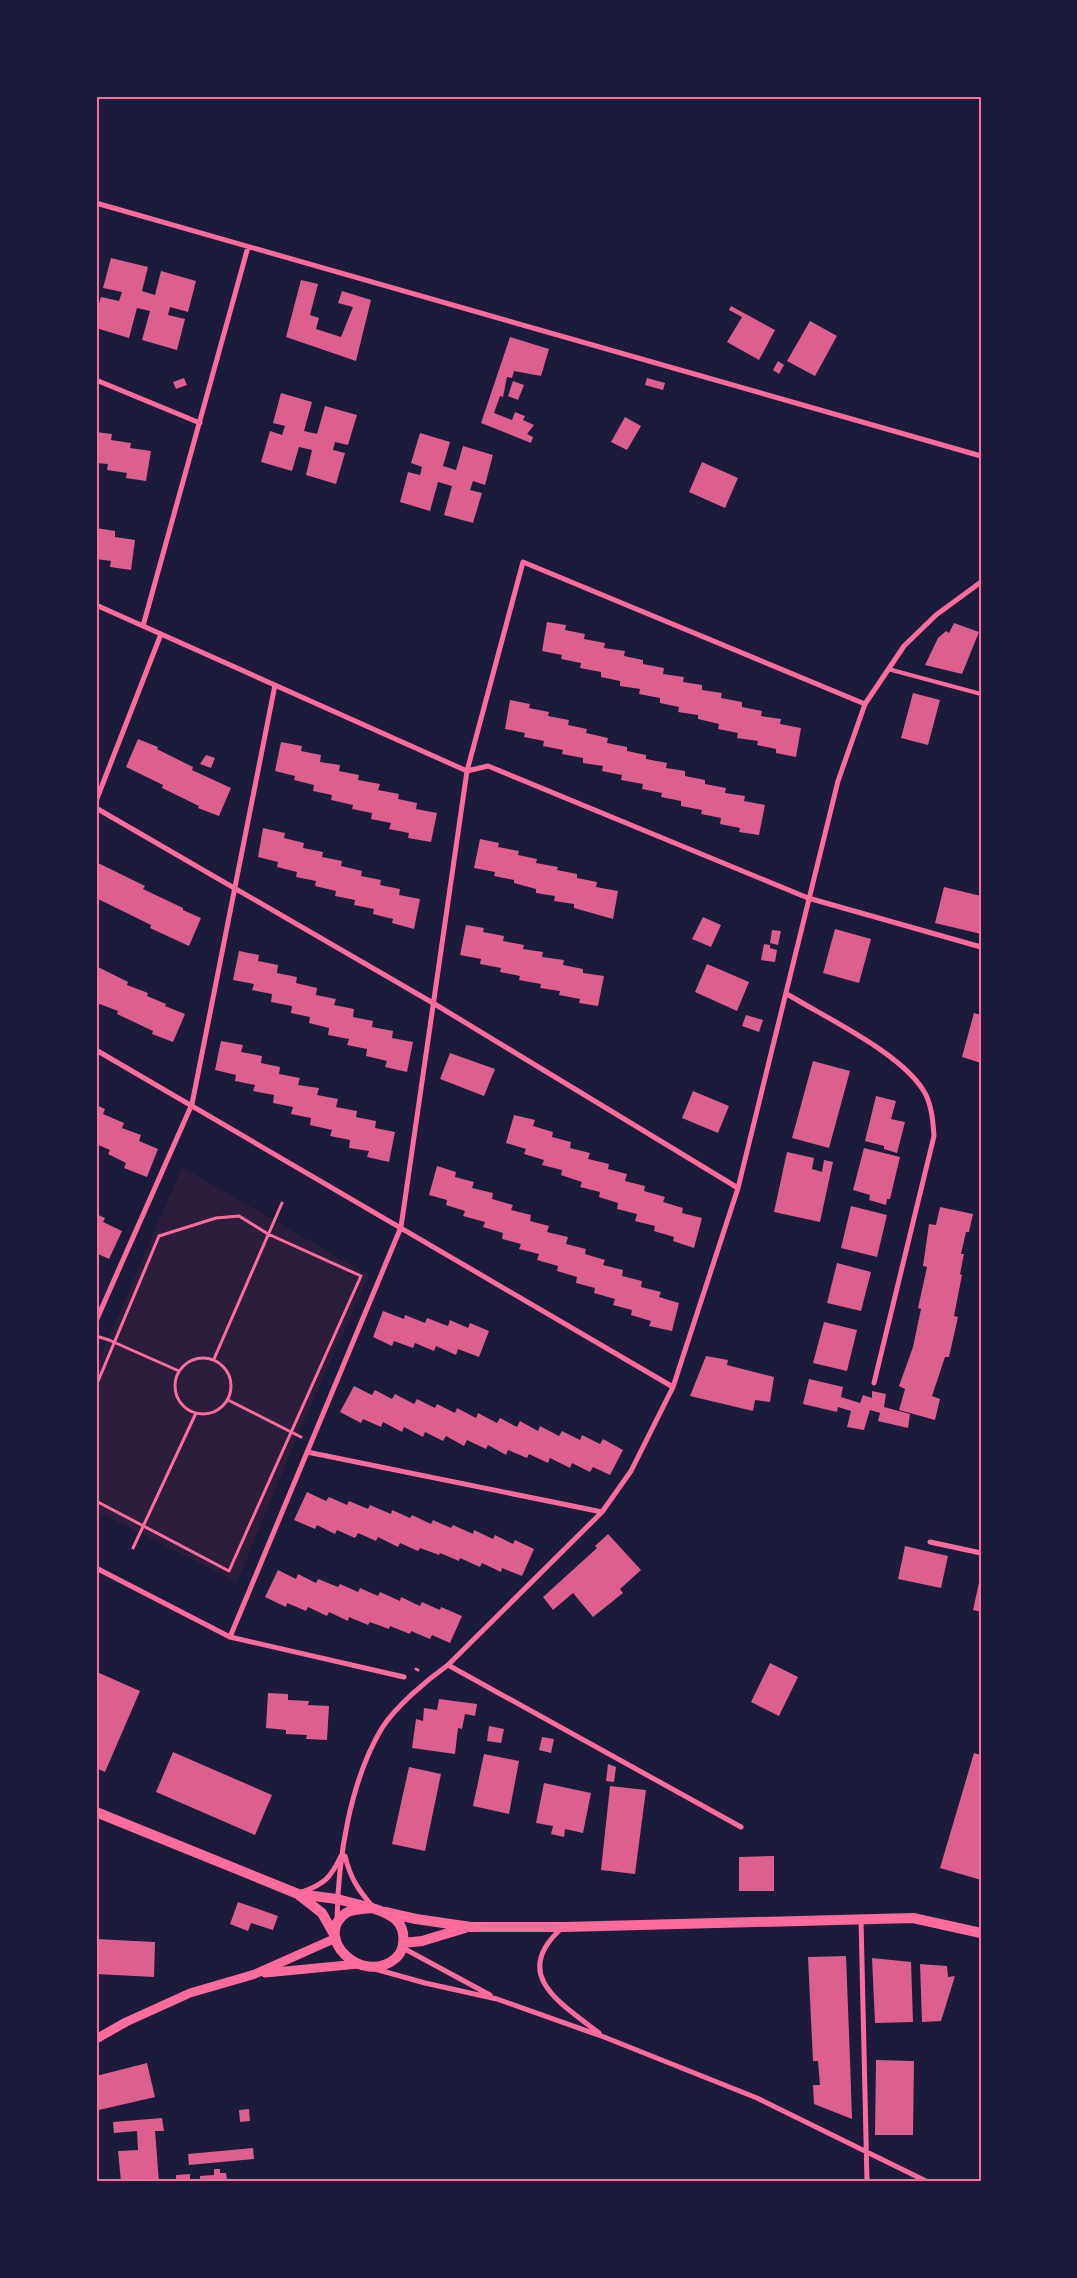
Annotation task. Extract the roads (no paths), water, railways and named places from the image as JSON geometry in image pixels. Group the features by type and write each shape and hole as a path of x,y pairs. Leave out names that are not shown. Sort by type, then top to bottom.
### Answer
{"main road":[{"path":"96,1812 298,1894 337,1899 416,1920 471,1927 564,1927 913,1918 981,1933"},
{"path":"298,1894 322,1913 336,1934 340,1950 350,1961 360,1965 381,1965 396,1958 403,1945 403,1934 398,1921 377,1910 347,1912 336,1934"},
{"path":"403,1945 471,1927"}],"street":[{"path":"96,203 981,456"},
{"path":"143,626 248,247"},
{"path":"96,380 200,423"},
{"path":"230,1637 401,1227 467,771 523,562 865,704"},
{"path":"96,2039 126,2022 190,1993 255,1974 336,1934 337,1899 358,1779 383,1727 424,1683 448,1665 602,1512 631,1471 673,1386 738,1188 838,781 865,704 904,646 936,615 981,582"},
{"path":"96,605 467,771 488,766 808,898 981,947"},
{"path":"96,801 161,634"},
{"path":"96,1321 192,1104 275,685"},
{"path":"96,808 433,1002 738,1188"},
{"path":"787,994 898,1062 912,1075 926,1096 933,1118 932,1146 874,1383"},
{"path":"96,1050 192,1104 673,1386"},
{"path":"96,1303 102,1308"},
{"path":"306,1452 602,1512"},
{"path":"930,1542 981,1553"},
{"path":"96,1568 230,1637 404,1677"},
{"path":"448,1665 741,1827"},
{"path":"298,1894 321,1885 334,1870 344,1851"},
{"path":"344,1851 350,1875 359,1892 377,1910"},
{"path":"861,1918 867,2182"},
{"path":"564,1927 548,1941 542,1958 540,1979 553,1996 604,2037"},
{"path":"403,1945 498,1999"},
{"path":"255,1974 360,1965 425,1983 498,1999 604,2037 757,2098 928,2182"}],"lane":[{"path":"888,669 981,694"}]}
